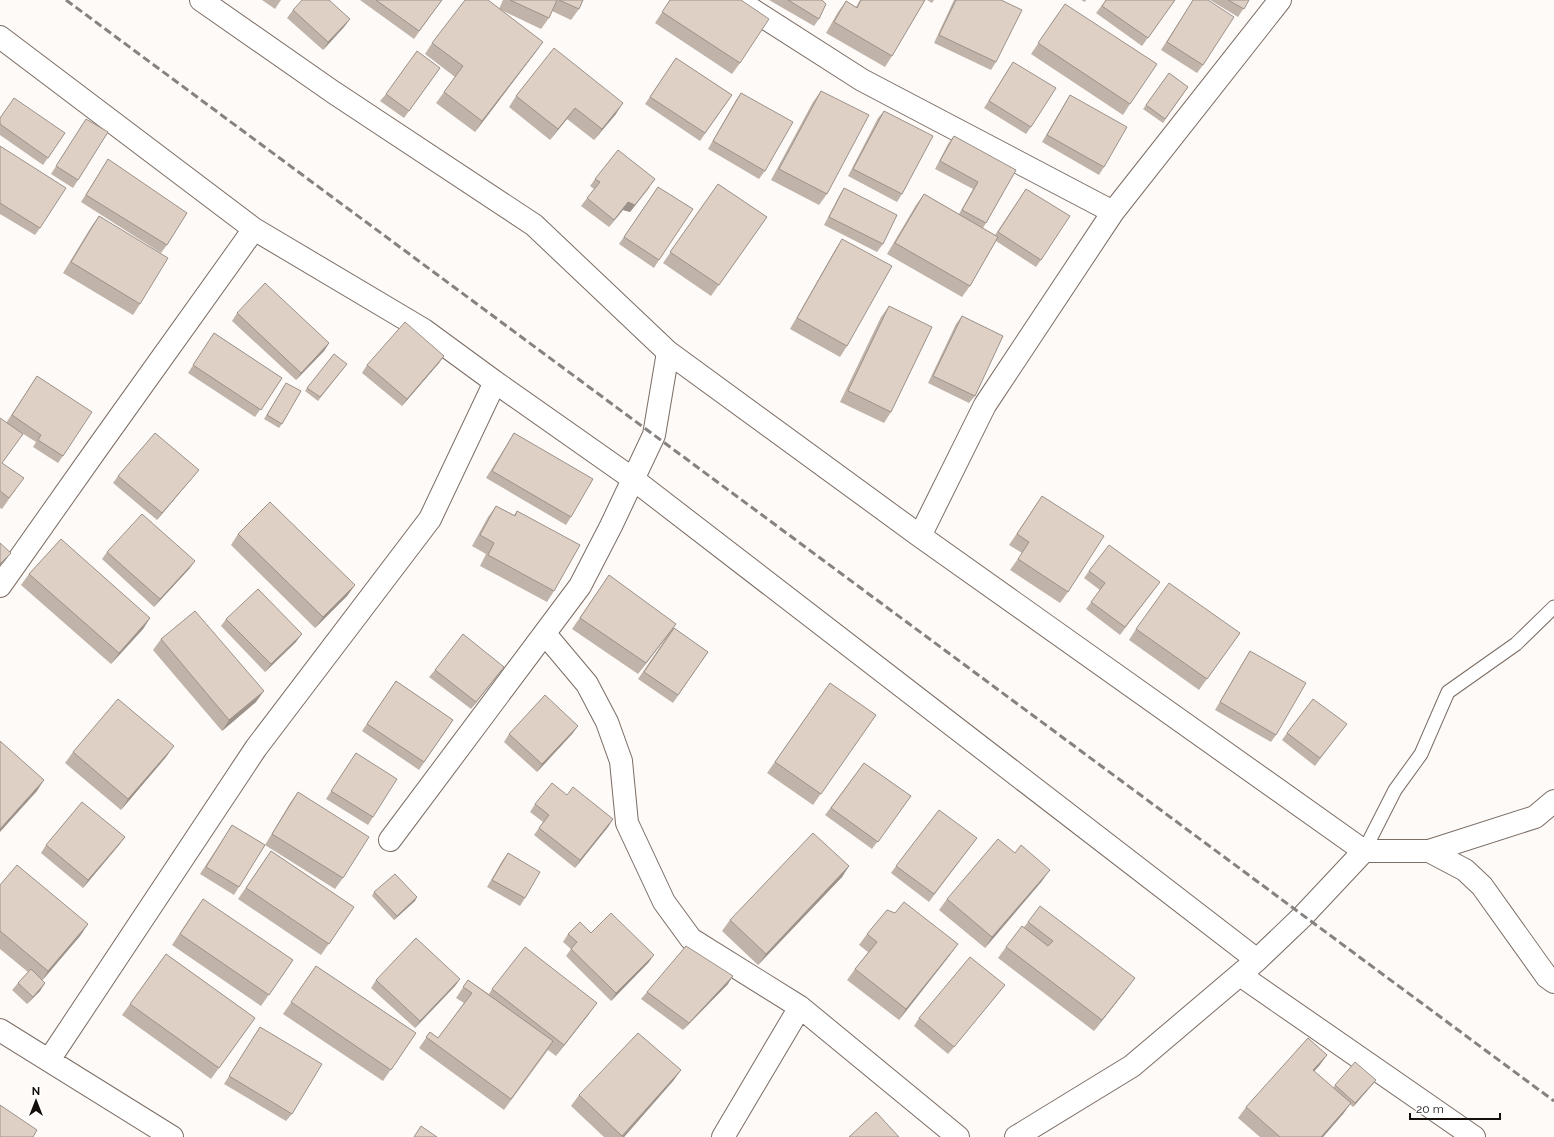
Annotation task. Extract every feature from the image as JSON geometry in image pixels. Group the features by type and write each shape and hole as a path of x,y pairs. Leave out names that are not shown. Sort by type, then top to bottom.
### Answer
{"street":[{"path":"201,0 339,96 534,225 668,352 920,536 1364,851 1429,851 1535,817 1554,801"},
{"path":"737,0 862,80 1113,212"},
{"path":"920,536 985,405 1113,212 1280,0"},
{"path":"0,37 254,229 424,330 633,479 1257,960"},
{"path":"0,586 254,229"},
{"path":"390,840 580,586 654,435 668,352"},
{"path":"49,1060 256,748 430,519 495,382"},
{"path":"545,634 587,684 607,722 621,761 627,823 664,902 691,939 800,1007 958,1137"},
{"path":"1016,1137 1132,1066 1257,960 1303,916 1364,851"},
{"path":"1429,851 1465,870 1482,886 1547,977 1554,982"},
{"path":"1240,975 1474,1137"},
{"path":"723,1137 800,1007"},
{"path":"0,1030 172,1137"}],"lane":[{"path":"1364,851 1395,790 1422,754 1448,692 1516,644 1554,607"}],"building":[{"path":"302,0 329,0 350,19 328,42 293,10"},
{"path":"376,0 442,0 419,31"},
{"path":"465,0 488,0 543,42 482,121 444,92 463,66 432,43"},
{"path":"510,0 557,0 549,18"},
{"path":"559,0 583,0 579,9"},
{"path":"670,0 741,0 769,19 740,63 662,12"},
{"path":"788,0 822,0 826,4 819,19"},
{"path":"861,0 925,0 892,56 834,22 846,1 857,8"},
{"path":"956,0 1001,0 1022,10 996,62 939,35"},
{"path":"1106,0 1175,0 1148,38 1102,6"},
{"path":"1193,0 1208,0 1234,17 1203,65 1167,42"},
{"path":"1228,0 1249,0 1244,9"},
{"path":"1065,4 1157,64 1130,104 1038,43"},
{"path":"554,48 623,103 602,129 575,108 558,129 516,96"},
{"path":"417,51 440,68 409,111 386,94"},
{"path":"676,58 732,95 705,133 650,97"},
{"path":"1013,62 1056,88 1031,127 989,101"},
{"path":"1169,73 1188,87 1165,119 1146,105"},
{"path":"821,91 869,115 827,194 779,169"},
{"path":"741,93 793,122 765,171 713,141"},
{"path":"1070,95 1127,127 1104,167 1047,135"},
{"path":"14,98 65,133 48,158 0,124 0,118"},
{"path":"884,111 933,136 902,194 853,169"},
{"path":"86,119 108,132 78,180 56,166"},
{"path":"954,136 1016,170 986,223 962,210 978,182 940,161"},
{"path":"0,146 66,188 40,228 0,203"},
{"path":"618,150 655,179 635,205 628,202 614,220 587,198 600,182 595,179"},
{"path":"108,159 187,213 167,245 86,195"},
{"path":"718,184 767,217 719,285 670,252"},
{"path":"658,187 693,209 659,260 624,237"},
{"path":"844,188 897,215 883,244 829,217"},
{"path":"1026,189 1070,216 1041,260 998,232"},
{"path":"924,194 998,237 970,286 895,243"},
{"path":"99,216 168,258 140,304 71,262"},
{"path":"842,239 892,266 847,346 797,318"},
{"path":"265,283 329,343 301,373 237,313"},
{"path":"889,306 932,327 891,412 848,391"},
{"path":"962,316 1003,336 975,396 933,376"},
{"path":"405,322 444,356 407,399 367,365"},
{"path":"214,333 282,378 261,410 193,365"},
{"path":"334,354 347,364 320,397 307,388"},
{"path":"37,376 92,412 63,456 38,440 41,435 12,415"},
{"path":"286,383 301,391 282,424 267,415"},
{"path":"0,418 23,434 2,463 24,478 9,498 0,491"},
{"path":"155,433 199,470 162,513 118,476"},
{"path":"514,433 593,479 571,517 492,471"},
{"path":"1042,496 1104,536 1068,592 1018,559 1029,542 1017,534"},
{"path":"270,502 355,585 323,617 238,534"},
{"path":"496,506 515,516 517,511 580,545 554,591 488,555 494,543 480,535"},
{"path":"142,514 195,561 160,599 107,552"},
{"path":"61,539 150,618 119,653 29,574"},
{"path":"0,543 11,553 0,564"},
{"path":"1109,545 1160,582 1125,627 1091,602 1105,583 1089,571"},
{"path":"609,575 676,624 646,663 580,618"},
{"path":"1169,583 1240,633 1207,679 1136,629"},
{"path":"258,589 302,634 271,664 226,619"},
{"path":"195,611 264,691 229,720 161,639"},
{"path":"674,628 708,652 678,695 644,672"},
{"path":"463,634 504,667 476,702 435,670"},
{"path":"1250,651 1306,683 1276,735 1220,702"},
{"path":"396,681 453,720 424,762 367,724"},
{"path":"830,683 876,715 821,794 775,762"},
{"path":"545,695 578,726 542,764 509,734"},
{"path":"118,699 174,746 128,799 73,752"},
{"path":"1313,699 1347,724 1320,758 1287,733"},
{"path":"0,741 44,780 0,829"},
{"path":"356,753 397,779 373,817 331,791"},
{"path":"864,763 911,796 878,842 831,808"},
{"path":"552,783 567,795 573,787 613,819 580,860 539,828 549,815 535,804"},
{"path":"298,792 369,837 343,878 272,834"},
{"path":"82,802 125,837 88,880 46,845"},
{"path":"939,810 977,838 934,894 896,866"},
{"path":"232,825 265,845 239,887 206,867"},
{"path":"813,833 849,866 766,954 730,920"},
{"path":"998,839 1015,853 1021,845 1050,870 992,937 947,899"},
{"path":"271,851 354,907 329,944 246,888"},
{"path":"508,853 540,872 525,898 492,880"},
{"path":"17,865 88,924 48,971 0,931 0,885"},
{"path":"395,874 417,897 397,916 374,892"},
{"path":"203,899 293,960 269,995 180,934"},
{"path":"904,902 958,944 906,1009 855,969 877,942 867,934 887,910 895,913"},
{"path":"1040,906 1135,978 1102,1020 1006,947 1022,926 1048,946 1053,941 1028,922"},
{"path":"611,913 654,955 616,993 571,949 577,942 568,934 580,922 591,933"},
{"path":"416,938 460,979 420,1021 376,980"},
{"path":"686,946 733,976 689,1023 647,992"},
{"path":"525,947 597,1003 564,1045 492,989"},
{"path":"166,954 255,1018 219,1068 130,1004"},
{"path":"970,957 1005,985 954,1047 919,1018"},
{"path":"316,966 416,1033 391,1070 291,1002"},
{"path":"31,969 45,983 33,997 18,983"},
{"path":"468,980 553,1041 511,1099 426,1037 430,1032 438,1038 472,993 463,987"},
{"path":"260,1027 322,1064 292,1114 229,1076"},
{"path":"638,1033 681,1070 622,1136 579,1095"},
{"path":"1308,1038 1327,1055 1313,1070 1351,1103 1321,1137 1280,1137 1246,1107"},
{"path":"1355,1062 1376,1080 1355,1103 1335,1085"},
{"path":"0,1105 37,1130 33,1137 0,1137"},
{"path":"876,1112 899,1137 849,1137"},
{"path":"421,1126 437,1137 414,1137"}],"railway":[{"path":"66,0 1554,1101"}]}
